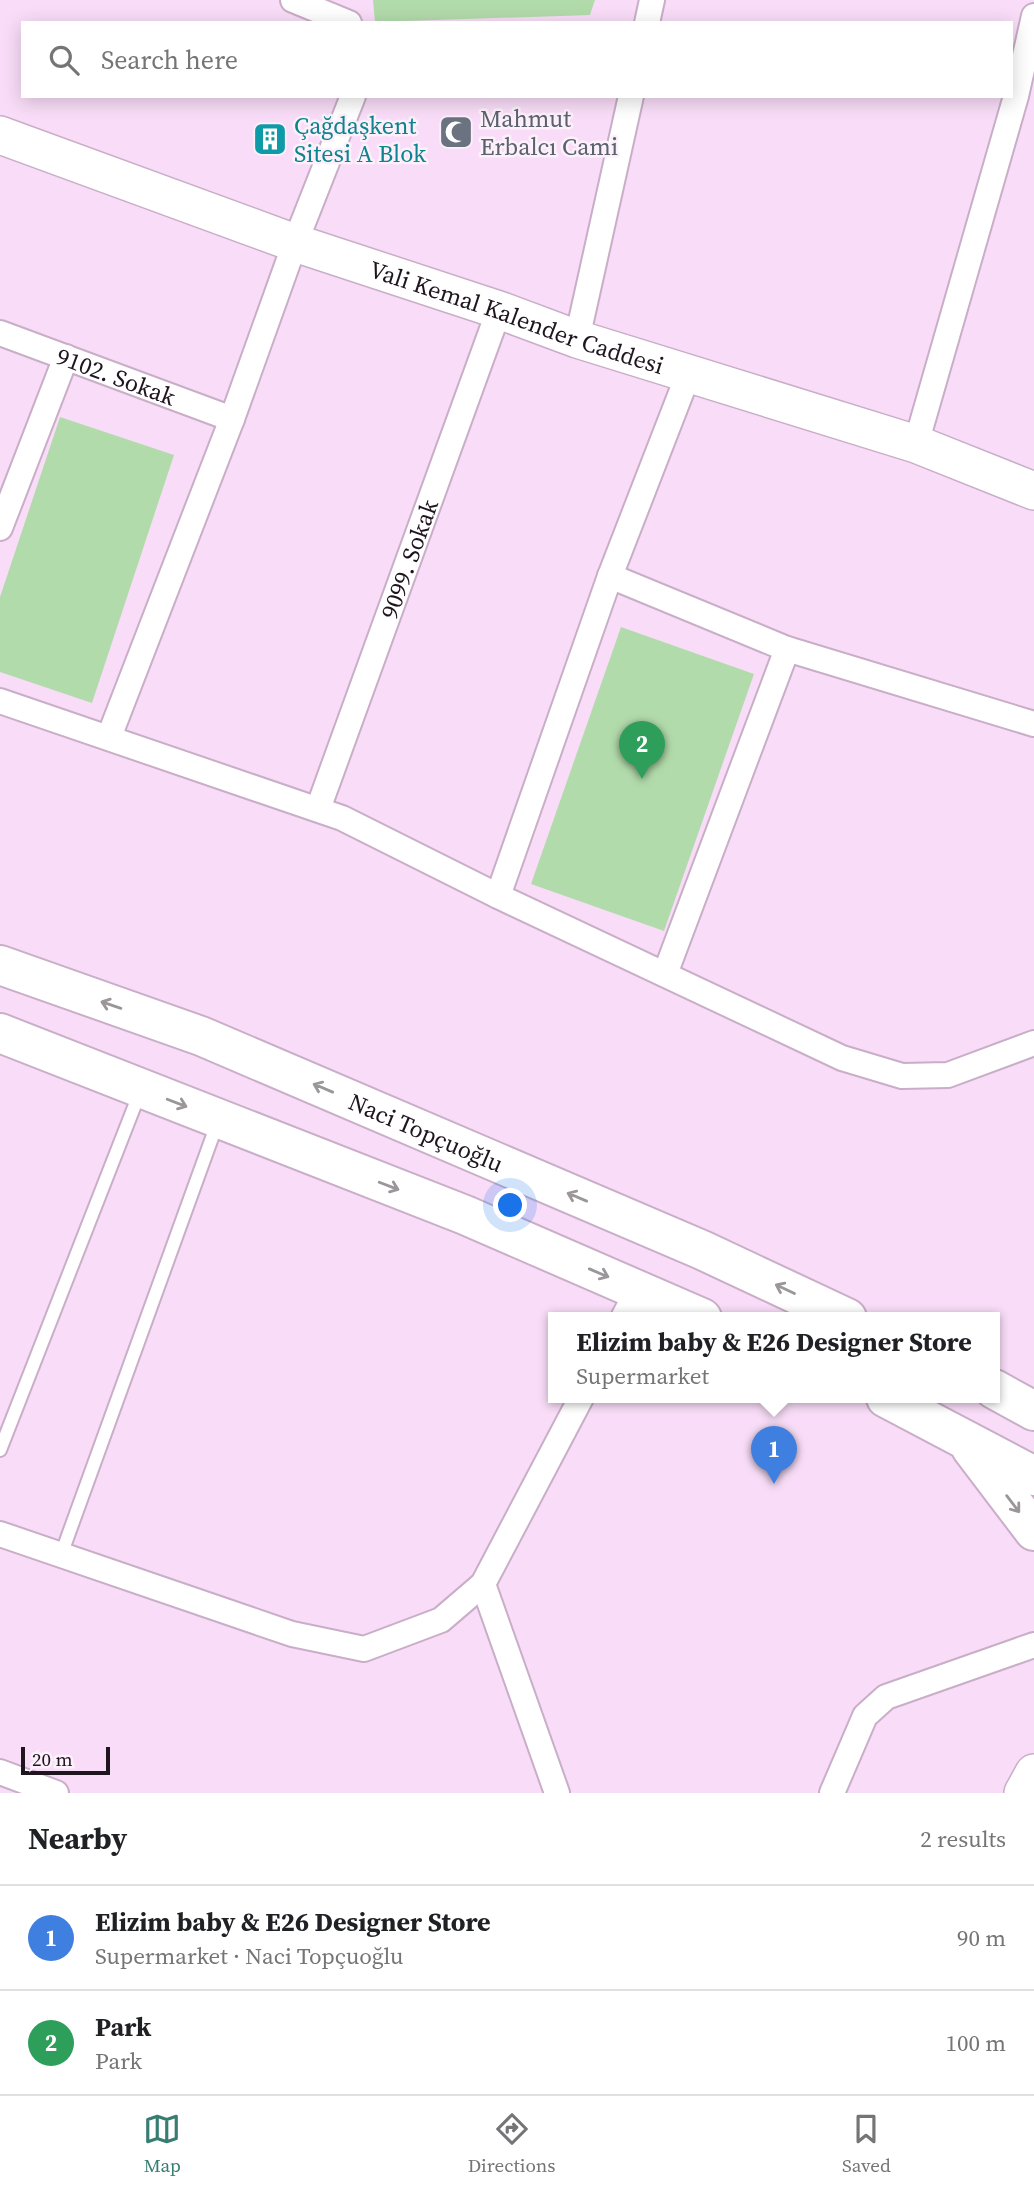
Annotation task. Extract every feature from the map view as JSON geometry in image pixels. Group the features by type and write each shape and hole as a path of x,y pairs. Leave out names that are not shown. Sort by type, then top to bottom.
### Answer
{"main road":[{"name":"Naci Topçuoğlu","path":"0,965 201,1036 702,1250 834,1312"},
{"path":"0,1033 465,1215 630,1304 671,1312"},
{"path":"1000,1381 1034,1385"},
{"path":"1000,1392 1034,1411"},
{"path":"896,1403 1034,1476"},
{"path":"963,1438 1034,1531"}],"street":[{"path":"293,0 344,21"},
{"path":"647,21 652,0"},
{"path":"916,444 1025,99 1034,16"},
{"path":"109,737 352,98"},
{"path":"577,339 631,98"},
{"name":"Vali Kemal Kalender Caddesi","path":"0,135 295,243 499,310 577,339 916,444 1034,491"},
{"name":"9099. Sokak","path":"318,809 499,310"},
{"name":"9102. Sokak","path":"0,333 232,419"},
{"path":"0,528 66,357"},
{"path":"498,896 610,576 688,374"},
{"path":"610,576 787,649 1034,724"},
{"path":"665,974 787,649"},
{"path":"0,701 342,818 498,896 842,1058 902,1076 948,1075 1034,1043"},
{"path":"0,1534 292,1634 364,1649 441,1620 483,1584 578,1403"},
{"path":"483,1584 558,1793"},
{"path":"832,1793 865,1716 886,1697 1034,1644"},
{"path":"0,1772 56,1793"},
{"path":"1023,1793 1034,1773"}],"lane":[{"path":"0,1450 141,1089"},
{"path":"61,1555 219,1120"}],"green space":[{"path":"373,0 595,0 590,15 375,21"},
{"path":"60,417 174,455 92,703 0,672 0,597"},
{"path":"621,627 754,674 664,931 531,884"}],"place":[{"name":"Mahmut Erbalcı Cami","path":"456,132"},
{"name":"Çağdaşkent Sitesi A Blok","path":"270,139"},
{"name":"Park","path":"642,779"},
{"name":"Elizim baby & E26 Designer Store","path":"774,1484"}]}
